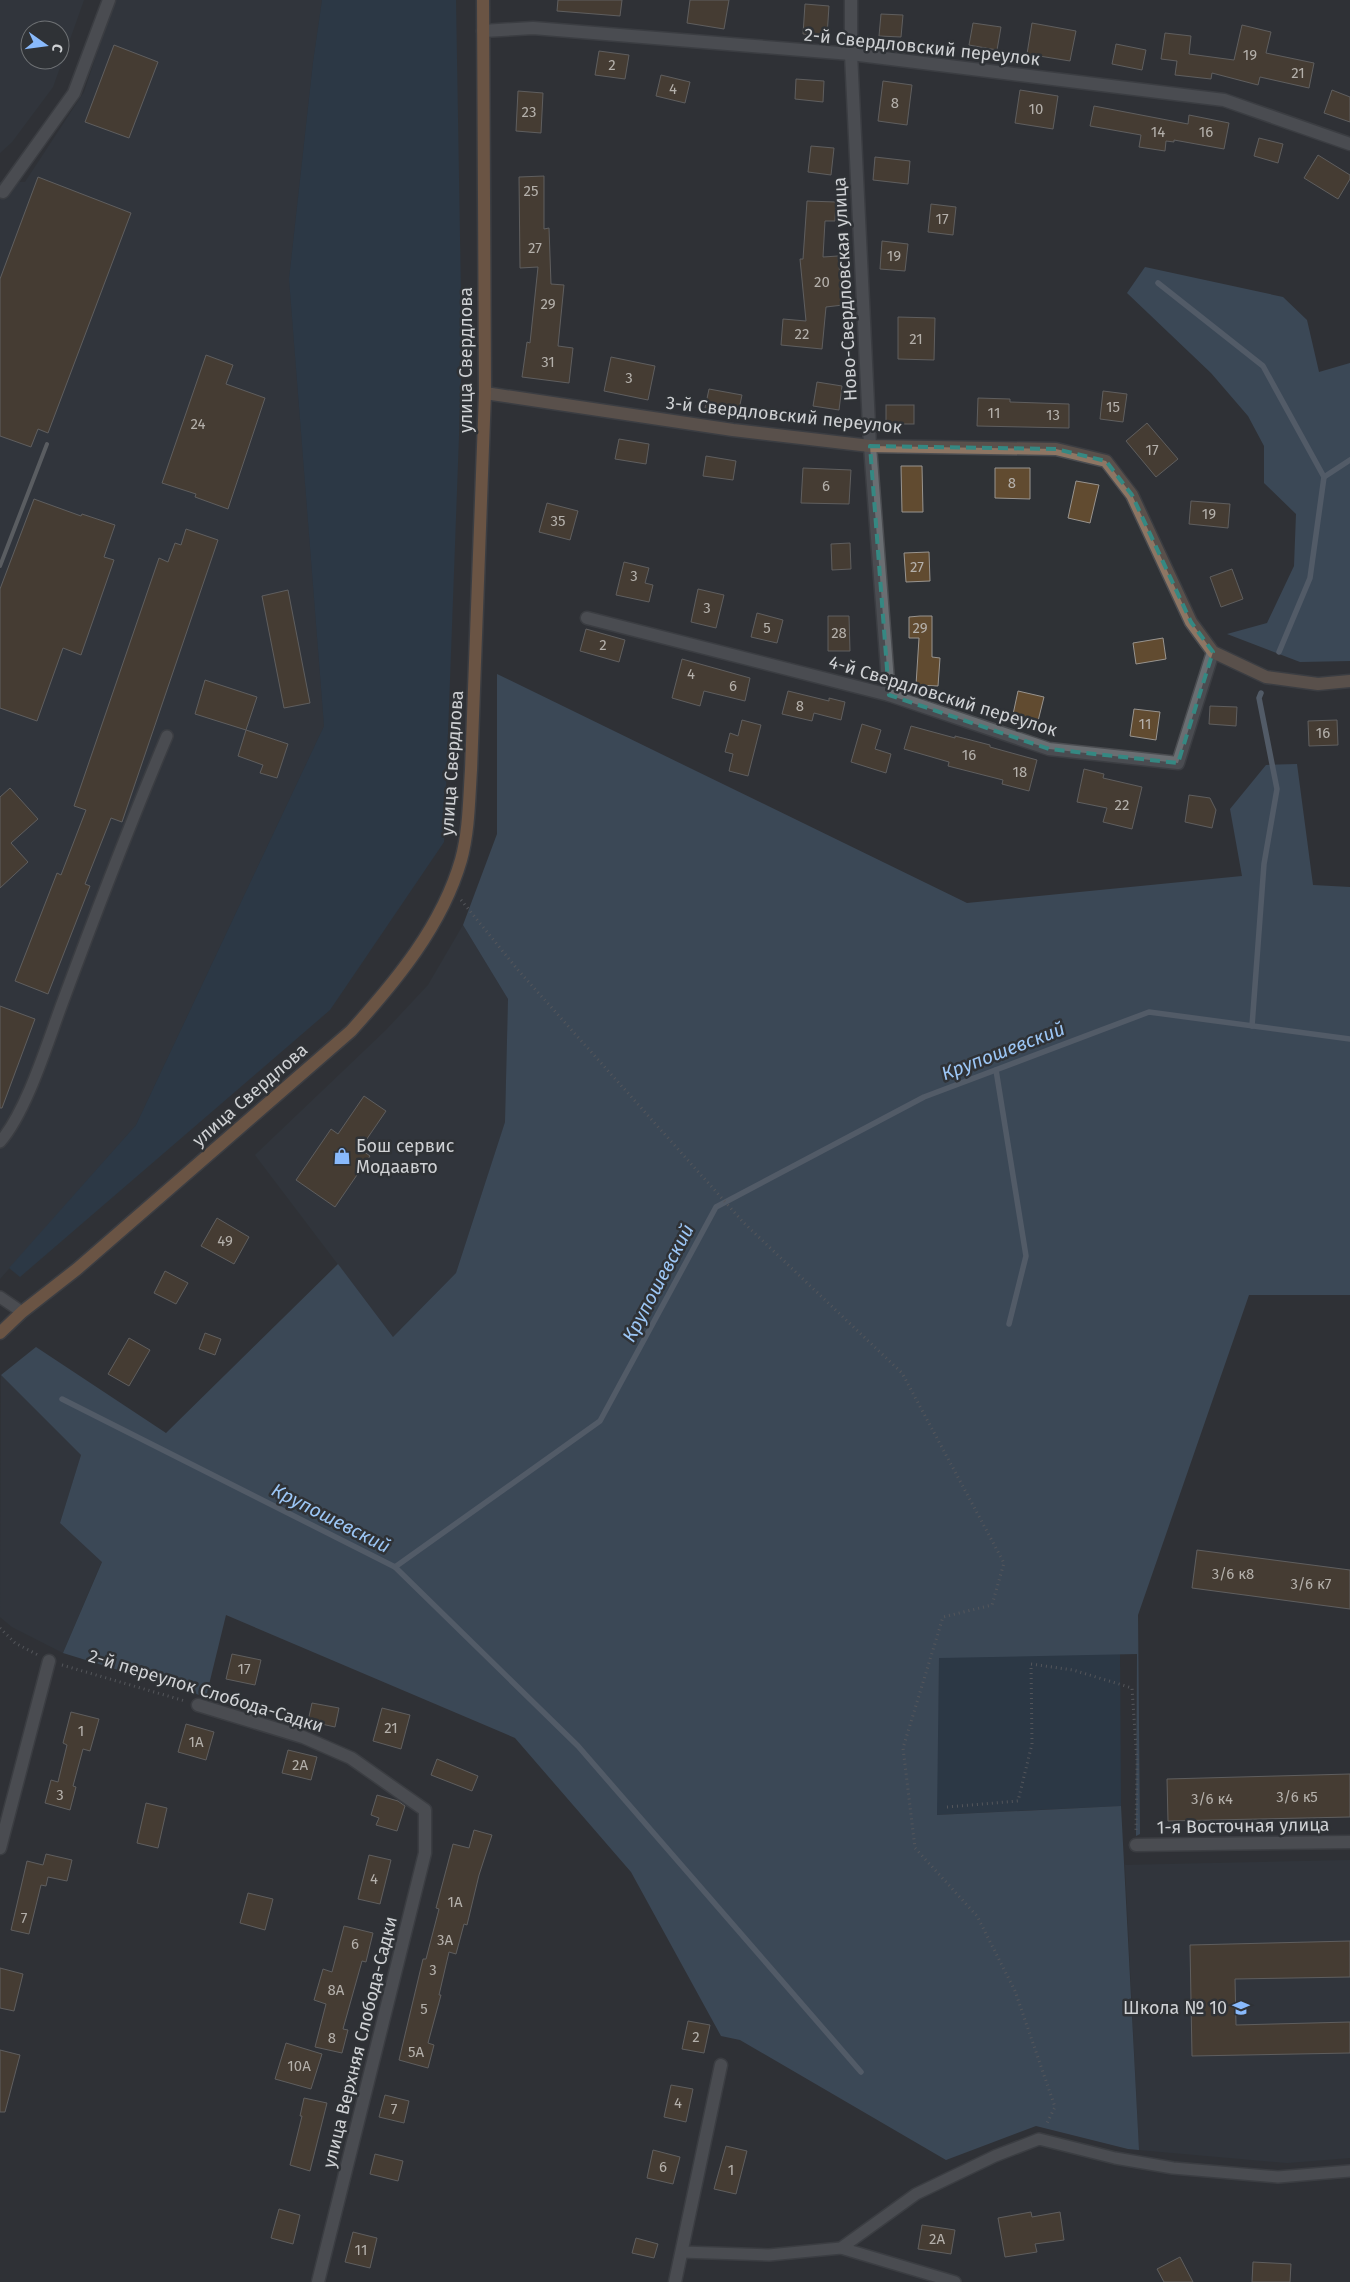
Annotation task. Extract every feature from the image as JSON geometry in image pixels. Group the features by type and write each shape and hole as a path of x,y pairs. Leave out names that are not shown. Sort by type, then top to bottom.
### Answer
{"main road":[{"name":"улица Свердлова","path":"0,1333 22,1312 77,1268 351,1031 380,999 410,961 437,918 452,887 461,859 466,831 471,770 485,393 483,0"},
{"name":"3-й Свердловский переулок","path":"485,393 732,430 870,446 1056,448 1106,461 1132,495 1191,622 1213,652 1266,677 1318,684 1350,681"},
{"path":"0,1328 22,1312"}],"street":[{"path":"1,194 74,93 110,0"},
{"name":"Ново-Свердловская улица","path":"851,0 851,54 870,446 889,695"},
{"name":"2-й Свердловский переулок","path":"483,31 533,28 851,54 1224,100 1350,144"},
{"name":"4-й Свердловский переулок","path":"587,618 889,695 1049,749 1178,763 1213,652"},
{"path":"0,1848 50,1661"},
{"name":"2-й переулок Слобода-Садки","path":"198,1705 303,1736 351,1758 425,1810"},
{"name":"улица Верхняя Слобода-Садки","path":"318,2282 425,1853 425,1810"},
{"name":"1-я Восточная улица","path":"1136,1845 1350,1842"},
{"path":"675,2282 721,2065"}],"lane":[{"path":"0,1142 10,1130 36,1073 124,840 167,736"},
{"path":"0,1297 22,1312"},
{"path":"841,2248 916,2194 996,2156 1039,2139 1115,2158 1173,2168 1278,2177 1350,2171"},
{"path":"682,2252 769,2255 841,2248 955,2282"}],"path":[{"path":"452,887 518,970 744,1223 902,1373 1004,1563 992,1605 943,1617 903,1748 915,1848 977,1916 1015,1991 1055,2106 1039,2139"},
{"name":"2-й переулок Слобода-Садки","path":"0,1628 15,1643 50,1661 198,1705"},
{"path":"947,1806 1018,1801 1032,1744 1031,1664 1073,1670 1132,1688 1137,1762 1136,1845"}],"highlighted area":[{"path":"870,446 1056,449 1106,461 1132,495 1191,622 1213,652 1178,763 1049,749 889,695"}],"shaded area":[{"path":"0,0 84,0 70,39 70,20 20,20 20,70 59,70 53,87 12,142 0,153"},
{"path":"115,0 322,0 313,62 289,279 324,726 136,1125 0,1279 0,182 25,182 84,92"},
{"path":"322,0 456,0 462,355 444,842 330,1010 20,1277 9,1268 136,1125 324,726 289,279 313,62"},
{"path":"1145,267 1283,297 1307,320 1319,372 1350,363 1350,661 1300,662 1227,634 1267,623 1294,566 1296,514 1264,483 1264,446 1248,416 1211,373 1127,293"},
{"path":"497,674 967,903 1242,876 1230,809 1266,765 1297,764 1313,885 1350,887 1350,1295 1249,1295 1138,1615 1140,1834 1136,1836 1137,1654 939,1658 937,1815 1121,1806 1139,2150 1128,2149 1036,2126 946,2160 740,2040 721,2036 631,1872 515,1738 226,1615 206,1697 63,1653 102,1562 60,1523 81,1455 1,1375 36,1347 166,1433 338,1264 393,1337 456,1273 505,1122 508,999 463,925 497,834"},
{"path":"463,925 508,999 505,1122 456,1273 393,1337 255,1155 386,1030 428,985"},
{"path":"1,1375 81,1455 60,1523 102,1561 63,1653 12,1627 0,1617"},
{"path":"1120,1653 1121,1806 936,1815 939,1657"},
{"name":"Школа № 10","path":"1350,1860 1350,2158 1287,2163 1139,2150 1125,1865"}],"building":[{"path":"558,0 622,0 620,16 557,11"},
{"path":"690,0 729,0 724,29 687,23"},
{"path":"805,4 829,6 827,36 803,34"},
{"path":"881,14 903,15 901,37 879,36"},
{"path":"973,23 1001,27 997,50 969,45"},
{"path":"1032,23 1076,31 1070,61 1027,54"},
{"path":"1242,25 1271,32 1266,53 1314,63 1309,88 1260,77 1258,85 1212,73 1211,79 1175,75 1177,61 1161,59 1165,33 1191,36 1189,54 1234,60"},
{"path":"1116,44 1146,50 1142,70 1112,64"},
{"path":"114,45 158,62 129,138 85,122"},
{"path":"599,51 629,55 625,79 595,75"},
{"path":"661,75 690,82 685,103 656,96"},
{"path":"796,79 824,81 823,102 795,99"},
{"path":"883,81 912,85 907,125 878,121"},
{"path":"1020,90 1058,96 1053,129 1015,123"},
{"path":"1332,90 1350,97 1350,122 1324,113"},
{"path":"518,91 543,93 541,133 516,131"},
{"path":"1094,106 1188,124 1189,115 1229,123 1224,149 1174,140 1174,142 1166,141 1165,151 1139,147 1141,135 1090,126"},
{"path":"1259,138 1283,144 1278,163 1254,156"},
{"path":"811,146 834,148 831,175 808,172"},
{"path":"1318,155 1350,175 1350,179 1338,199 1304,178"},
{"path":"875,157 910,161 908,184 873,180"},
{"path":"544,176 544,229 549,228 551,284 564,285 558,346 573,348 569,383 522,377 527,342 530,343 538,267 520,268 519,177"},
{"path":"38,177 131,213 48,433 38,429 31,447 0,436 0,279"},
{"path":"807,201 836,202 835,221 825,221 823,257 838,256 843,305 826,307 822,349 781,345 783,319 806,321 800,259 803,259"},
{"path":"931,204 956,207 953,235 928,232"},
{"path":"882,241 908,244 905,271 880,269"},
{"path":"898,317 935,318 934,360 898,359"},
{"path":"206,355 233,365 226,384 265,398 228,509 195,497 196,494 162,483"},
{"path":"611,357 655,366 648,400 604,391"},
{"path":"817,382 842,386 839,410 813,406"},
{"path":"709,389 742,395 738,414 705,408"},
{"path":"1103,391 1127,394 1123,422 1100,419"},
{"path":"978,398 1010,399 1010,402 1069,404 1069,428 977,426"},
{"path":"886,405 914,405 914,424 886,424"},
{"path":"1147,423 1178,459 1156,477 1126,441"},
{"path":"619,439 649,444 646,464 615,459"},
{"path":"706,456 736,461 733,480 703,476"},
{"path":"901,466 922,466 923,512 902,512"},
{"path":"803,468 851,470 849,504 801,503"},
{"path":"995,468 1030,468 1030,499 995,498"},
{"path":"1076,481 1099,485 1090,523 1068,518"},
{"path":"34,499 81,516 82,514 115,525 104,557 114,560 81,655 63,648 37,721 0,708 0,589"},
{"path":"1191,501 1230,504 1228,528 1189,524"},
{"path":"547,503 578,511 570,540 539,532"},
{"path":"186,529 218,540 122,822 111,818 85,884 90,886 48,994 15,981 57,873 61,875 86,810 74,806 159,558 168,562 175,543 181,545"},
{"path":"850,543 851,569 832,570 831,544"},
{"path":"929,552 930,581 906,582 904,553"},
{"path":"624,562 649,568 645,583 653,585 649,602 616,595"},
{"path":"1232,569 1243,599 1221,607 1210,577"},
{"path":"698,589 724,595 716,628 691,622"},
{"path":"288,590 310,703 284,708 262,596"},
{"path":"757,613 783,620 777,643 751,637"},
{"path":"828,616 849,616 850,651 828,651"},
{"path":"932,616 932,657 940,658 938,686 916,685 919,638 909,638 909,617"},
{"path":"586,629 625,640 619,662 580,651"},
{"path":"1163,638 1166,659 1136,664 1133,643"},
{"path":"682,659 750,678 745,701 704,691 700,706 672,698"},
{"path":"205,680 257,697 246,730 195,714"},
{"path":"788,691 829,701 829,698 845,702 841,720 814,713 812,721 782,714"},
{"path":"1018,691 1044,697 1037,725 1012,719"},
{"path":"1210,706 1237,707 1236,726 1209,724"},
{"path":"1134,709 1160,712 1156,740 1130,736"},
{"path":"742,720 761,725 748,776 729,771 733,754 725,752 730,733 738,736"},
{"path":"1337,720 1338,745 1309,746 1308,721"},
{"path":"862,724 881,730 875,749 891,754 886,773 851,762"},
{"path":"911,726 990,745 990,747 1037,760 1029,791 1002,784 1003,780 948,766 949,762 904,749"},
{"path":"246,730 288,744 277,778 260,773 263,765 238,756"},
{"path":"1084,769 1104,774 1103,778 1142,787 1132,829 1103,822 1107,808 1077,802"},
{"path":"10,788 38,819 11,843 28,862 0,888 0,797"},
{"path":"1189,795 1210,798 1216,810 1212,828 1185,822"},
{"path":"0,1006 35,1019 2,1108 0,1108"},
{"path":"364,1096 386,1111 360,1149 370,1156 335,1207 296,1180 331,1129 338,1134"},
{"path":"217,1218 249,1237 234,1264 201,1246"},
{"path":"165,1271 188,1283 176,1304 154,1293"},
{"path":"205,1333 221,1339 215,1355 199,1349"},
{"path":"129,1338 150,1350 129,1386 108,1374"},
{"path":"1197,1550 1350,1570 1350,1609 1192,1588"},
{"path":"232,1654 261,1660 255,1685 226,1679"},
{"path":"312,1703 339,1708 335,1727 308,1721"},
{"path":"382,1708 410,1715 401,1749 373,1741"},
{"path":"71,1712 99,1719 90,1751 83,1749 73,1786 76,1787 70,1810 45,1803 51,1780 58,1782 67,1745 63,1743"},
{"path":"186,1724 214,1732 206,1760 178,1752"},
{"path":"288,1750 317,1757 311,1780 282,1773"},
{"path":"437,1759 478,1776 472,1791 431,1775"},
{"path":"1350,1774 1350,1817 1168,1821 1167,1779"},
{"path":"377,1795 398,1801 405,1806 397,1831 376,1825 379,1818 371,1815"},
{"path":"146,1803 167,1808 158,1848 137,1843"},
{"path":"474,1830 492,1835 479,1875 467,1925 464,1924 456,1954 449,1952 439,1995 441,1995 428,2043 434,2045 428,2068 399,2060 423,1959 426,1959 439,1909 436,1908 453,1844 469,1848"},
{"path":"46,1854 72,1860 67,1881 48,1877 46,1886 41,1885 29,1934 11,1930 27,1861 43,1865"},
{"path":"369,1855 391,1860 380,1904 358,1899"},
{"path":"248,1893 273,1899 265,1930 240,1923"},
{"path":"344,1926 373,1933 366,1962 362,1961 343,2029 348,2030 342,2053 315,2047 326,2004 314,2000 323,1969 332,1972"},
{"path":"1350,1941 1350,1977 1235,1979 1236,2025 1350,2022 1350,2053 1192,2056 1190,1945"},
{"path":"0,1968 23,1974 14,2011 0,2008"},
{"path":"688,2021 710,2025 704,2053 682,2049"},
{"path":"286,2043 322,2054 311,2089 275,2079"},
{"path":"0,2050 20,2055 5,2112 0,2112"},
{"path":"671,2085 693,2089 686,2122 664,2117"},
{"path":"385,2095 409,2101 404,2123 379,2117"},
{"path":"304,2098 327,2103 310,2171 290,2165 302,2116 300,2116"},
{"path":"726,2146 747,2151 736,2194 714,2189"},
{"path":"653,2150 680,2157 673,2184 647,2178"},
{"path":"375,2154 403,2161 398,2181 370,2174"},
{"path":"279,2209 300,2215 293,2244 271,2238"},
{"path":"1031,2212 1032,2217 1060,2212 1064,2240 1035,2244 1037,2252 1005,2257 998,2218"},
{"path":"922,2225 955,2230 951,2254 918,2249"},
{"path":"353,2232 377,2238 370,2268 345,2262"},
{"path":"636,2238 658,2244 654,2258 632,2253"},
{"path":"1180,2257 1193,2282 1164,2282 1157,2269"},
{"path":"1253,2262 1291,2264 1290,2282 1252,2282"}],"waterway":[{"path":"1158,283 1263,366 1324,477 1310,578 1279,652"},
{"path":"1324,477 1350,460"},
{"path":"1252,1026 1264,864 1277,789 1259,698 1261,693"},
{"name":"Крупошевский","path":"62,1399 395,1567 600,1421 716,1207 924,1097 1149,1012 1350,1039"},
{"path":"996,1070 1026,1256 1009,1324"},
{"path":"395,1567 578,1746 861,2072"}],"railway":[{"path":"0,566 47,444"}],"place":[{"name":"Бош сервис Модаавто","path":"342,1156"},
{"name":"Школа № 10","path":"1241,2008"}]}
